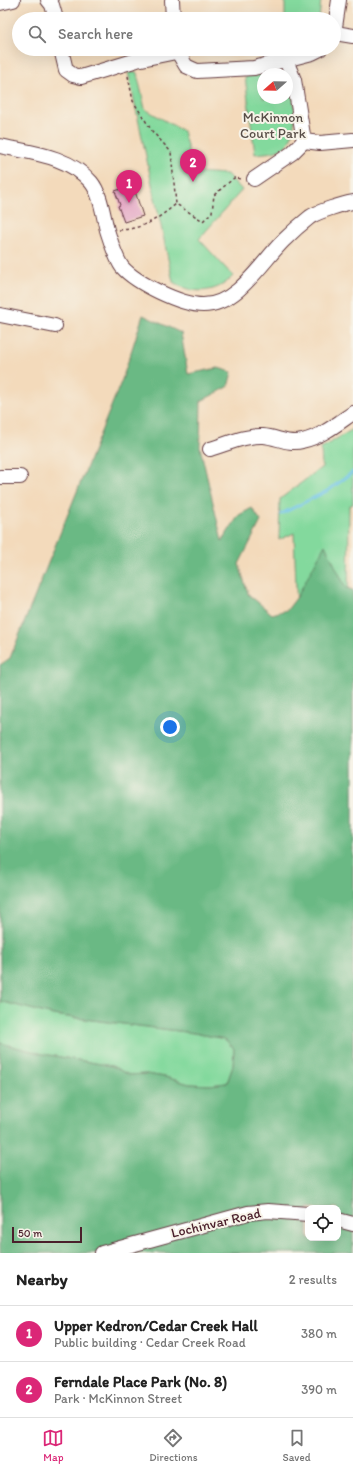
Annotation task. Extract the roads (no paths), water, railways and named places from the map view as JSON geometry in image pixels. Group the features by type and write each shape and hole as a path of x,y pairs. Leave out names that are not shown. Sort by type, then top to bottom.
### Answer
{"street":[{"path":"0,3 13,0"},
{"path":"48,0 52,5 54,12"},
{"path":"172,0 173,12"},
{"path":"337,12 339,0"},
{"path":"341,35 353,36"},
{"path":"63,56 66,70 73,75 82,77 154,56"},
{"path":"180,56 186,66 197,71 254,68 301,56"},
{"path":"286,60 294,80 304,141"},
{"path":"304,141 320,143 353,140"},
{"path":"254,179 292,153 304,141"},
{"path":"0,146 55,158 71,165 82,173 92,183 99,199 113,246 122,267 145,284 172,299 203,305 225,299 247,283 283,241 312,216 353,202"},
{"path":"0,315 55,326"},
{"path":"210,449 252,436 265,436 293,443 302,442 318,436 353,413"},
{"path":"0,477 20,477"},
{"name":"Lochinvar Road","path":"102,1253 248,1213 268,1211 305,1214"},
{"path":"341,1221 353,1224"}],"waterway":[{"path":"281,514 329,490 353,472"}],"place":[{"name":"Ferndale Place Park (No. 8)","path":"193,182"},
{"name":"Upper Kedron/Cedar Creek Hall","path":"129,203"}],"park label":[{"name":"McKinnon Court Park","path":"273,126"}]}
